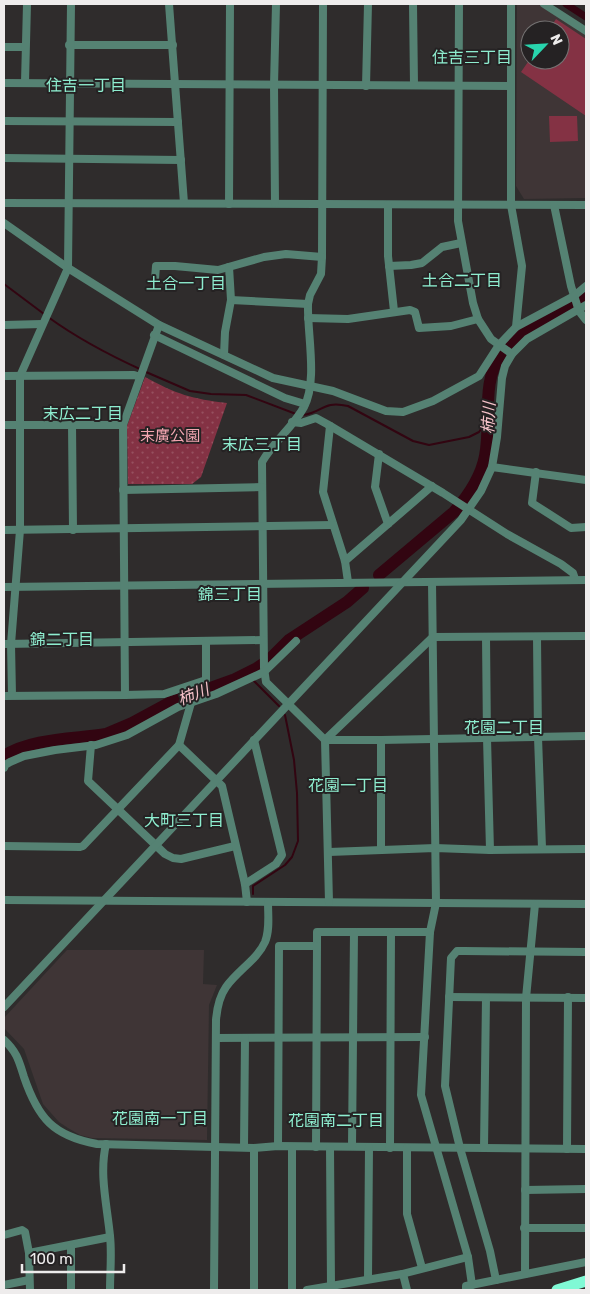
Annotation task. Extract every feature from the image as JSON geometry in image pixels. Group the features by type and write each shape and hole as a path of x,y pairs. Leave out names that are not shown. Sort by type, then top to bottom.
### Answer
{"highway":[{"path":"556,1290 586,1281"}],"street":[{"path":"26,82 27,4"},
{"path":"70,4 68,268 20,376 20,530 16,587 7,644 8,696 164,694 206,680 206,640"},
{"path":"169,4 184,203"},
{"path":"229,204 230,4"},
{"path":"275,203 274,85 276,4"},
{"path":"323,4 322,257 321,274 310,295 308,304 311,386 304,406 268,451 262,462 262,583 264,670 266,682 325,740 329,902"},
{"path":"366,86 368,4"},
{"path":"413,4 414,85"},
{"path":"459,4 458,221 461,243 478,319 491,339 510,353"},
{"path":"511,4 511,205 522,266 516,327"},
{"path":"544,4 586,31"},
{"path":"69,45 173,45"},
{"path":"4,47 25,47"},
{"path":"4,82 510,86"},
{"path":"4,121 178,122"},
{"path":"4,158 181,160"},
{"path":"4,203 586,206"},
{"path":"388,205 389,266 394,311"},
{"path":"554,205 574,296 579,311 586,320"},
{"path":"4,223 68,268 159,325 273,378 338,392 386,411 403,412 433,401 479,376 500,345 516,327 574,296 586,286"},
{"path":"389,266 411,265 422,262 442,247 461,243"},
{"path":"155,279 156,266 218,270 286,254 322,257"},
{"path":"224,355 225,332 231,300 229,267"},
{"path":"231,300 308,304"},
{"path":"4,1007 404,581 463,507 485,484 492,467 497,437 502,378 510,353 527,339 579,311 586,305"},
{"path":"308,318 348,319 410,310 415,312 419,328 451,326 478,319"},
{"path":"4,325 43,322"},
{"path":"125,695 123,425 159,325"},
{"path":"154,335 304,406"},
{"path":"4,376 141,376"},
{"path":"294,420 301,423 316,418 561,564 573,573 575,579"},
{"path":"72,424 73,530"},
{"path":"4,425 123,425"},
{"path":"330,426 324,492 345,561 348,582"},
{"path":"379,454 376,487 388,524"},
{"path":"492,467 586,480"},
{"path":"536,472 532,503 571,528 586,528"},
{"path":"345,561 432,486"},
{"path":"123,490 262,487"},
{"path":"4,530 333,525"},
{"path":"4,588 404,581 586,580"},
{"path":"432,582 436,904 430,932 421,1095 468,1257 469,1288 496,1280 586,1262"},
{"path":"325,740 433,637 586,636"},
{"path":"486,637 486,738 490,850"},
{"path":"537,637 542,848"},
{"path":"7,644 263,640"},
{"path":"4,766 16,758 91,745 127,735 178,707 216,694 264,670 296,641"},
{"path":"4,846 83,846 179,745 191,703"},
{"path":"325,740 586,736"},
{"path":"245,884 276,864 282,855 254,740"},
{"path":"381,740 381,849"},
{"path":"91,745 88,781 165,854 181,859 235,846"},
{"path":"179,745 222,786 245,884 247,902"},
{"path":"329,852 435,848 490,850 586,849"},
{"path":"4,900 586,904"},
{"path":"214,1290 216,1020 218,1006 226,987 260,951 266,940 268,902"},
{"path":"525,1274 526,998 535,904"},
{"path":"316,1147 317,932 430,932"},
{"path":"352,1146 354,932"},
{"path":"390,1148 391,933"},
{"path":"278,1146 279,946 317,946"},
{"path":"496,1280 481,1216 460,1148 445,1086 451,958 457,951 586,952"},
{"path":"449,997 586,998"},
{"path":"567,1149 568,997"},
{"path":"484,1148 486,998"},
{"path":"216,1038 425,1037"},
{"path":"244,1147 245,1038"},
{"path":"4,1040 16,1052 32,1100 46,1121 79,1140 106,1144 254,1148 278,1146 352,1146 390,1148 586,1148"},
{"path":"106,1144 103,1158 104,1190 110,1238 110,1290"},
{"path":"292,1147 292,1290"},
{"path":"330,1147 331,1286"},
{"path":"368,1279 369,1147"},
{"path":"254,1148 254,1290"},
{"path":"407,1148 407,1214 422,1268"},
{"path":"525,1190 586,1189"},
{"path":"524,1228 586,1228"},
{"path":"4,1235 22,1230 25,1232 29,1253 30,1290"},
{"path":"29,1253 110,1238"},
{"path":"70,1290 71,1246"},
{"path":"307,1290 402,1274 468,1257"},
{"path":"402,1274 407,1290"},
{"path":"4,1285 30,1280"}],"shaded area":[{"path":"517,4 538,4 563,20 520,20 520,70 570,70 570,25 586,35 586,198 524,199 516,186"},
{"path":"67,950 204,950 203,984 217,985 209,1005 207,1140 92,1138 80,1135 59,1122 43,1104 24,1049 4,1028 4,1018"}],"green space":[{"path":"570,28 586,39 586,116 521,72 522,70 570,70"},
{"path":"549,116 577,116 578,141 550,142"},
{"name":"末廣公園","path":"145,377 184,395 227,403 201,477 192,484 128,484 127,426"}],"waterway":[{"path":"566,4 586,17"},
{"path":"4,284 44,314"},
{"name":"柿川","path":"379,575 454,512 473,486 485,456 491,377 495,364 502,352 520,334 576,302 586,294"},
{"path":"48,317 94,346 142,370"},
{"path":"146,372 190,391 246,395 296,414"},
{"path":"303,415 328,406 348,406 413,441 429,445 469,437 479,432 486,422"},
{"name":"柿川","path":"4,756 15,750 40,742 106,734 132,723 169,703 233,680 269,660 289,640 347,602 363,588"},
{"path":"253,680 279,706"},
{"path":"253,894 253,886 285,865 292,857 298,841 294,760 285,715"}],"district":[{"name":"住吉三丁目","path":"472,57"},
{"name":"住吉一丁目","path":"86,85"},
{"name":"土合二丁目","path":"462,280"},
{"name":"土合一丁目","path":"186,283"},
{"name":"末広二丁目","path":"83,413"},
{"name":"末広三丁目","path":"262,444"},
{"name":"錦三丁目","path":"230,594"},
{"name":"錦二丁目","path":"62,639"},
{"name":"花園二丁目","path":"504,727"},
{"name":"花園一丁目","path":"348,785"},
{"name":"大町三丁目","path":"184,820"},
{"name":"花園南一丁目","path":"160,1118"},
{"name":"花園南二丁目","path":"336,1120"}]}
